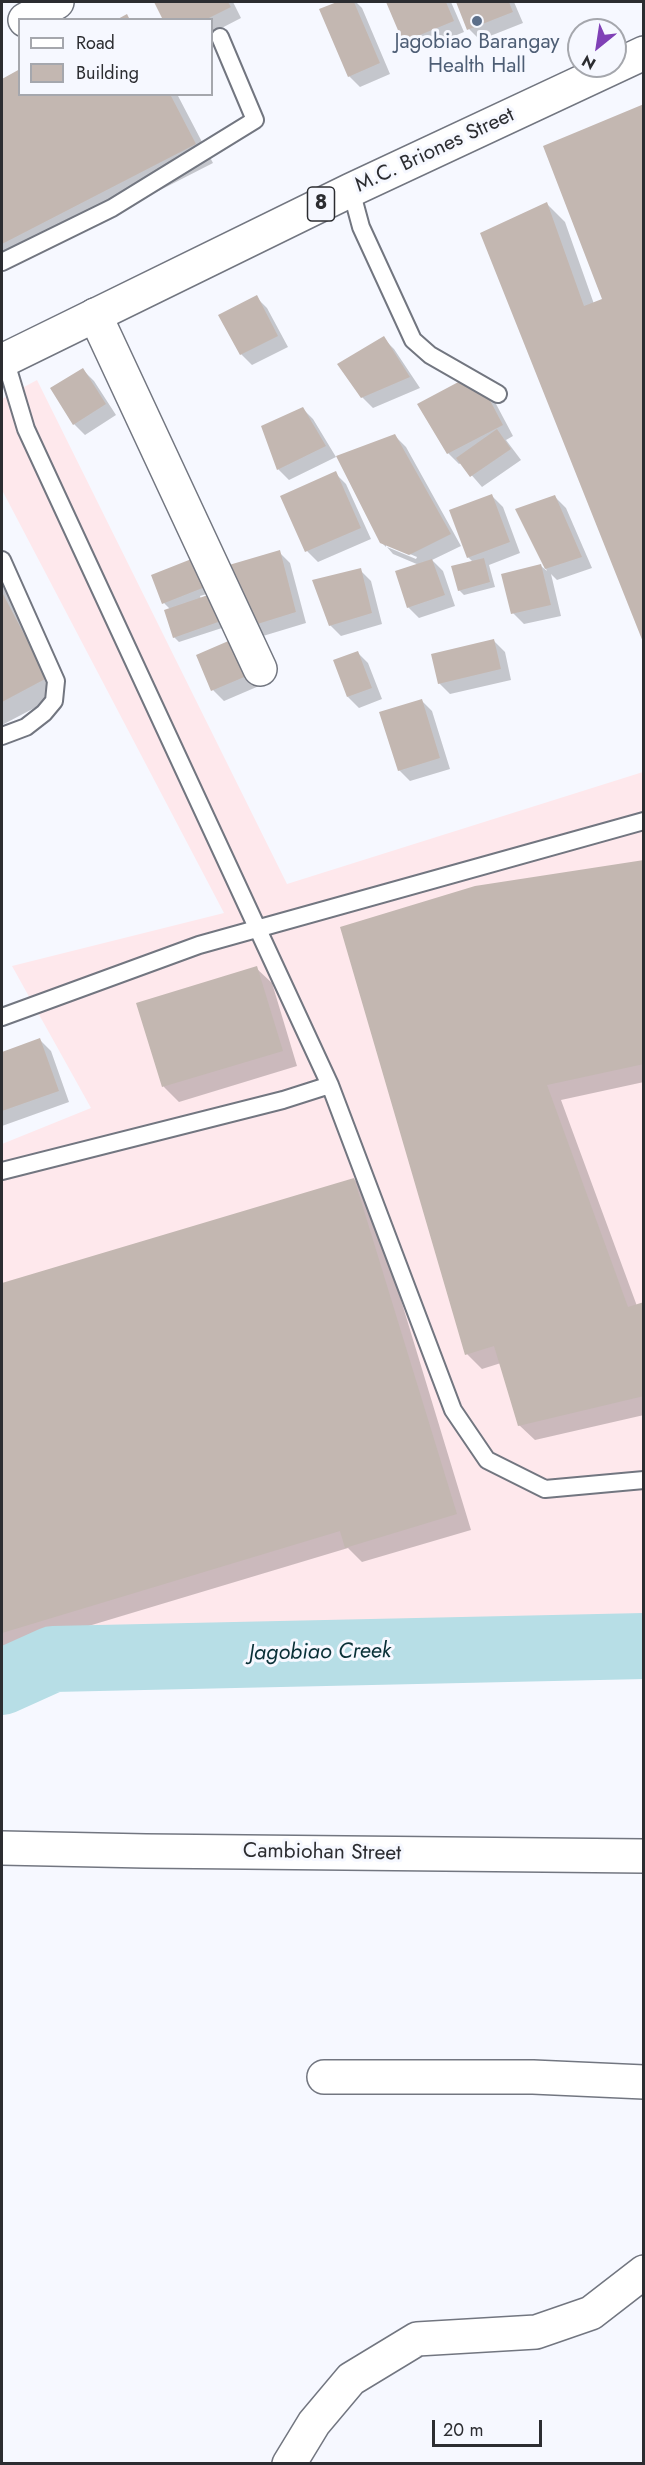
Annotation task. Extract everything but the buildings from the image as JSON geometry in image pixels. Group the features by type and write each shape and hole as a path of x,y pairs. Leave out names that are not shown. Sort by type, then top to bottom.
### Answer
{"street":[{"path":"29,18 57,2"},
{"path":"2,31 18,23"},
{"name":"M.C. Briones Street","path":"3,360 351,190 644,53"},
{"path":"95,315 260,669"},
{"name":"Cambiohan Street","path":"2,1848 644,1856"},
{"path":"324,2077 533,2077 644,2082"},
{"path":"289,2463 314,2423 351,2379 417,2339 536,2331 591,2313 644,2272"}],"lane":[{"path":"2,261 112,208 255,120 220,37"},
{"path":"351,190 361,227 413,340 430,356 498,394"},
{"path":"3,360 26,429 330,1085 453,1410 487,1460 545,1489 644,1480"},
{"path":"2,560 56,681 54,700 44,714 26,727 2,736"},
{"path":"2,1017 199,945 644,821"},
{"path":"2,1171 283,1100 330,1085"}],"shaded area":[{"path":"37,380 287,884 643,772 643,1624 2,1650 2,1144 91,1108 12,966 224,913 2,490 2,399"}],"waterway":[{"name":"Jagobiao Creek","path":"2,1682 53,1659 644,1646"}],"place":[{"name":"Jagobiao Barangay Health Hall","path":"477,21"}]}
